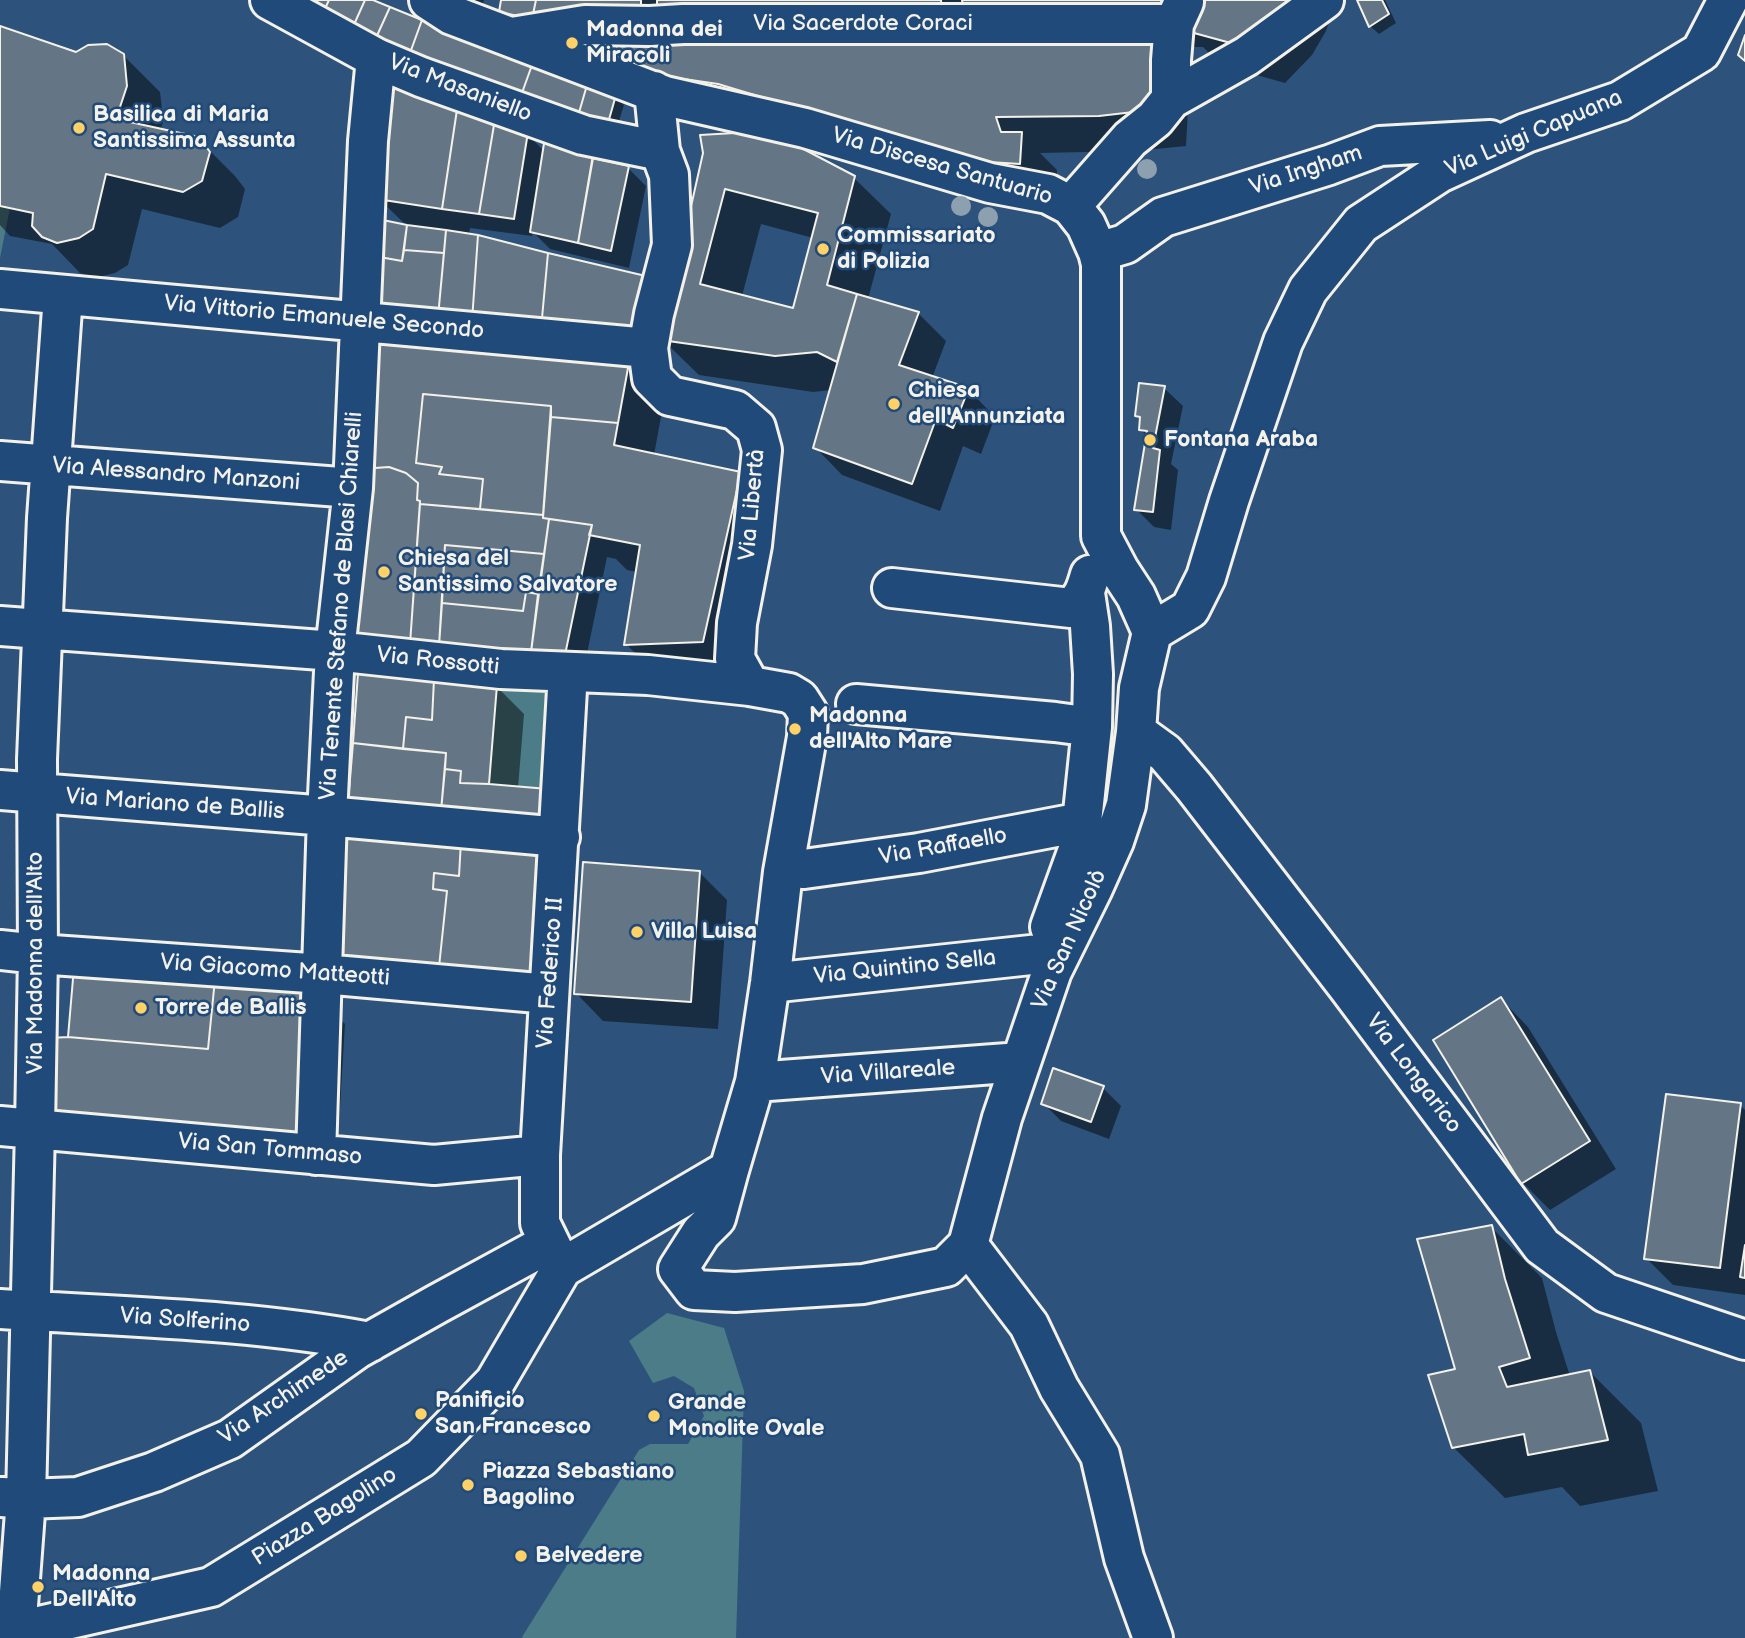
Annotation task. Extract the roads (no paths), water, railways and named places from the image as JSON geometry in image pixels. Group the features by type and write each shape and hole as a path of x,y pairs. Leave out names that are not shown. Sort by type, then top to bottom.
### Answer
{"street":[{"name":"Via Masaniello","path":"270,0 376,58 421,77 583,135 660,151"},
{"name":"Via Discesa Santuario","path":"429,0 452,15 465,10 511,37 665,96 805,128 990,183 1048,194 1071,205 1087,225 1101,264 1101,536 1136,596 1152,632"},
{"path":"1071,205 1130,139 1155,119 1171,100 1247,56 1324,0"},
{"name":"Via Luigi Capuana","path":"1152,632 1190,608 1206,577 1283,342 1308,290 1361,224 1439,173 1526,133 1620,101 1701,52 1728,0"},
{"name":"Via Sacerdote Coraci","path":"511,37 650,13 682,24 949,12 1179,12"},
{"path":"1171,100 1171,60 1179,12"},
{"name":"Via Tenente Stefano de Blasi Chiarelli","path":"316,1155 335,651 353,488 368,141 376,58"},
{"path":"648,348 672,245 670,175 660,151 654,91"},
{"name":"Via Ingham","path":"1098,252 1125,244 1163,217 1329,165 1380,146 1496,139 1526,133"},
{"name":"Via Vittorio Emanuele Secondo","path":"0,289 648,348"},
{"name":"Via Madonna dell'Alto","path":"8,1633 13,1498 18,1127 38,954 18,792 42,630 63,295"},
{"name":"Via Libertà","path":"648,348 652,378 670,396 735,410 756,428 762,450 752,545 737,623 735,659 750,686"},
{"name":"Via Alessandro Manzoni","path":"0,461 353,488"},
{"path":"892,588 1071,608 1085,593 1101,536"},
{"path":"1046,962 1079,847 1082,822 1092,727 1093,674 1085,593"},
{"name":"Via Rossotti","path":"0,626 335,651 501,669 648,675 750,686 789,694 799,699 808,713 793,870"},
{"name":"Via San Nicolò","path":"968,1245 1002,1118 1021,1062 1046,962 1093,888 1114,841 1126,805 1139,688 1152,632"},
{"name":"Via Federico II","path":"556,1256 540,1223 540,1155 568,672"},
{"path":"856,704 1092,727"},
{"name":"Via Longarico","path":"1136,732 1165,753 1194,786 1542,1246 1606,1293 1745,1340"},
{"name":"Via Mariano de Ballis","path":"18,792 560,837"},
{"name":"Via Raffaello","path":"793,870 919,853 1082,822"},
{"path":"793,870 770,983 755,1083 716,1218 701,1233 678,1269 694,1290 735,1292 863,1284 946,1267 968,1245 1029,1325 1059,1388 1100,1455 1124,1558 1153,1638"},
{"name":"Via Giacomo Matteotti","path":"0,950 550,994"},
{"name":"Via Quintino Sella","path":"770,983 1046,962"},
{"name":"Via Villareale","path":"755,1083 1021,1062"},
{"name":"Via San Tommaso","path":"18,1127 434,1165 540,1155"},
{"name":"Via Archimede","path":"13,1498 78,1497 154,1472 230,1438 370,1342 556,1256 729,1170"},
{"name":"Piazza Bagolino","path":"8,1633 211,1587 421,1458 495,1382 556,1256"},
{"name":"Via Solferino","path":"15,1310 318,1332 370,1342"}],"place":[{"name":"Madonna dei Miracoli","path":"572,43"},
{"name":"Basilica di Maria Santissima Assunta","path":"79,128"},
{"name":"Commissariato di Polizia","path":"823,249"},
{"name":"Chiesa dell'Annunziata","path":"894,404"},
{"name":"Fontana Araba","path":"1150,440"},
{"name":"Chiesa del Santissimo Salvatore","path":"384,572"},
{"name":"Madonna dell'Alto Mare","path":"795,729"},
{"name":"Villa Luisa","path":"637,932"},
{"name":"Torre de Ballis","path":"141,1008"},
{"name":"Panificio San Francesco","path":"421,1414"},
{"name":"Grande Monolite Ovale","path":"654,1416"},
{"name":"Piazza Sebastiano Bagolino","path":"468,1485"},
{"name":"Belvedere","path":"521,1556"},
{"name":"Madonna Dell'Alto","path":"38,1587"}]}
